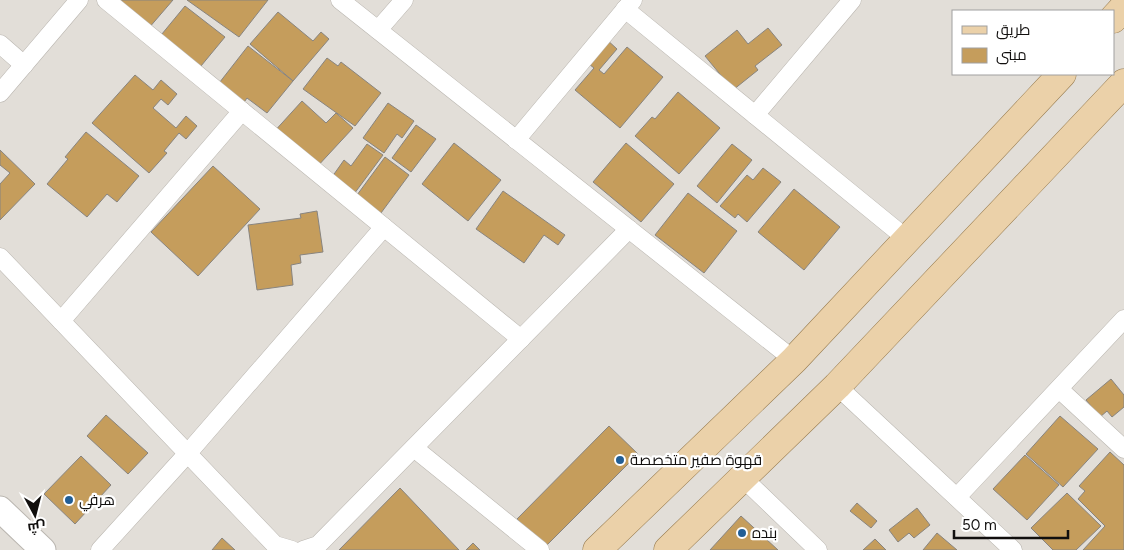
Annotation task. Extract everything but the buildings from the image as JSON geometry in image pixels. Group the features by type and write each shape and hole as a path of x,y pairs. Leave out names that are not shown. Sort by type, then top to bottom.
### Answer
{"main road":[{"path":"1114,18 1124,7"},
{"path":"597,550 794,360 1061,75"},
{"path":"668,550 744,479 837,386 1124,83"}],"street":[{"path":"0,93 79,0"},
{"path":"106,0 521,339"},
{"path":"340,0 794,360"},
{"path":"378,30 404,0"},
{"path":"755,115 852,0"},
{"path":"516,140 629,4 755,115 907,239"},
{"path":"0,44 24,65"},
{"path":"61,321 242,111"},
{"path":"100,550 188,453 384,227"},
{"path":"303,550 318,545 629,229"},
{"path":"0,257 276,545 292,550"},
{"path":"957,497 1124,319"},
{"path":"837,386 1013,550"},
{"path":"1059,389 1124,449"},
{"path":"414,448 540,550"},
{"path":"744,479 818,550"},
{"path":"0,509 44,550"}],"place":[{"name":"قهوة صفير متخصصة","path":"620,460"},
{"name":"هرفي","path":"69,500"},
{"name":"بنده","path":"742,533"}]}
